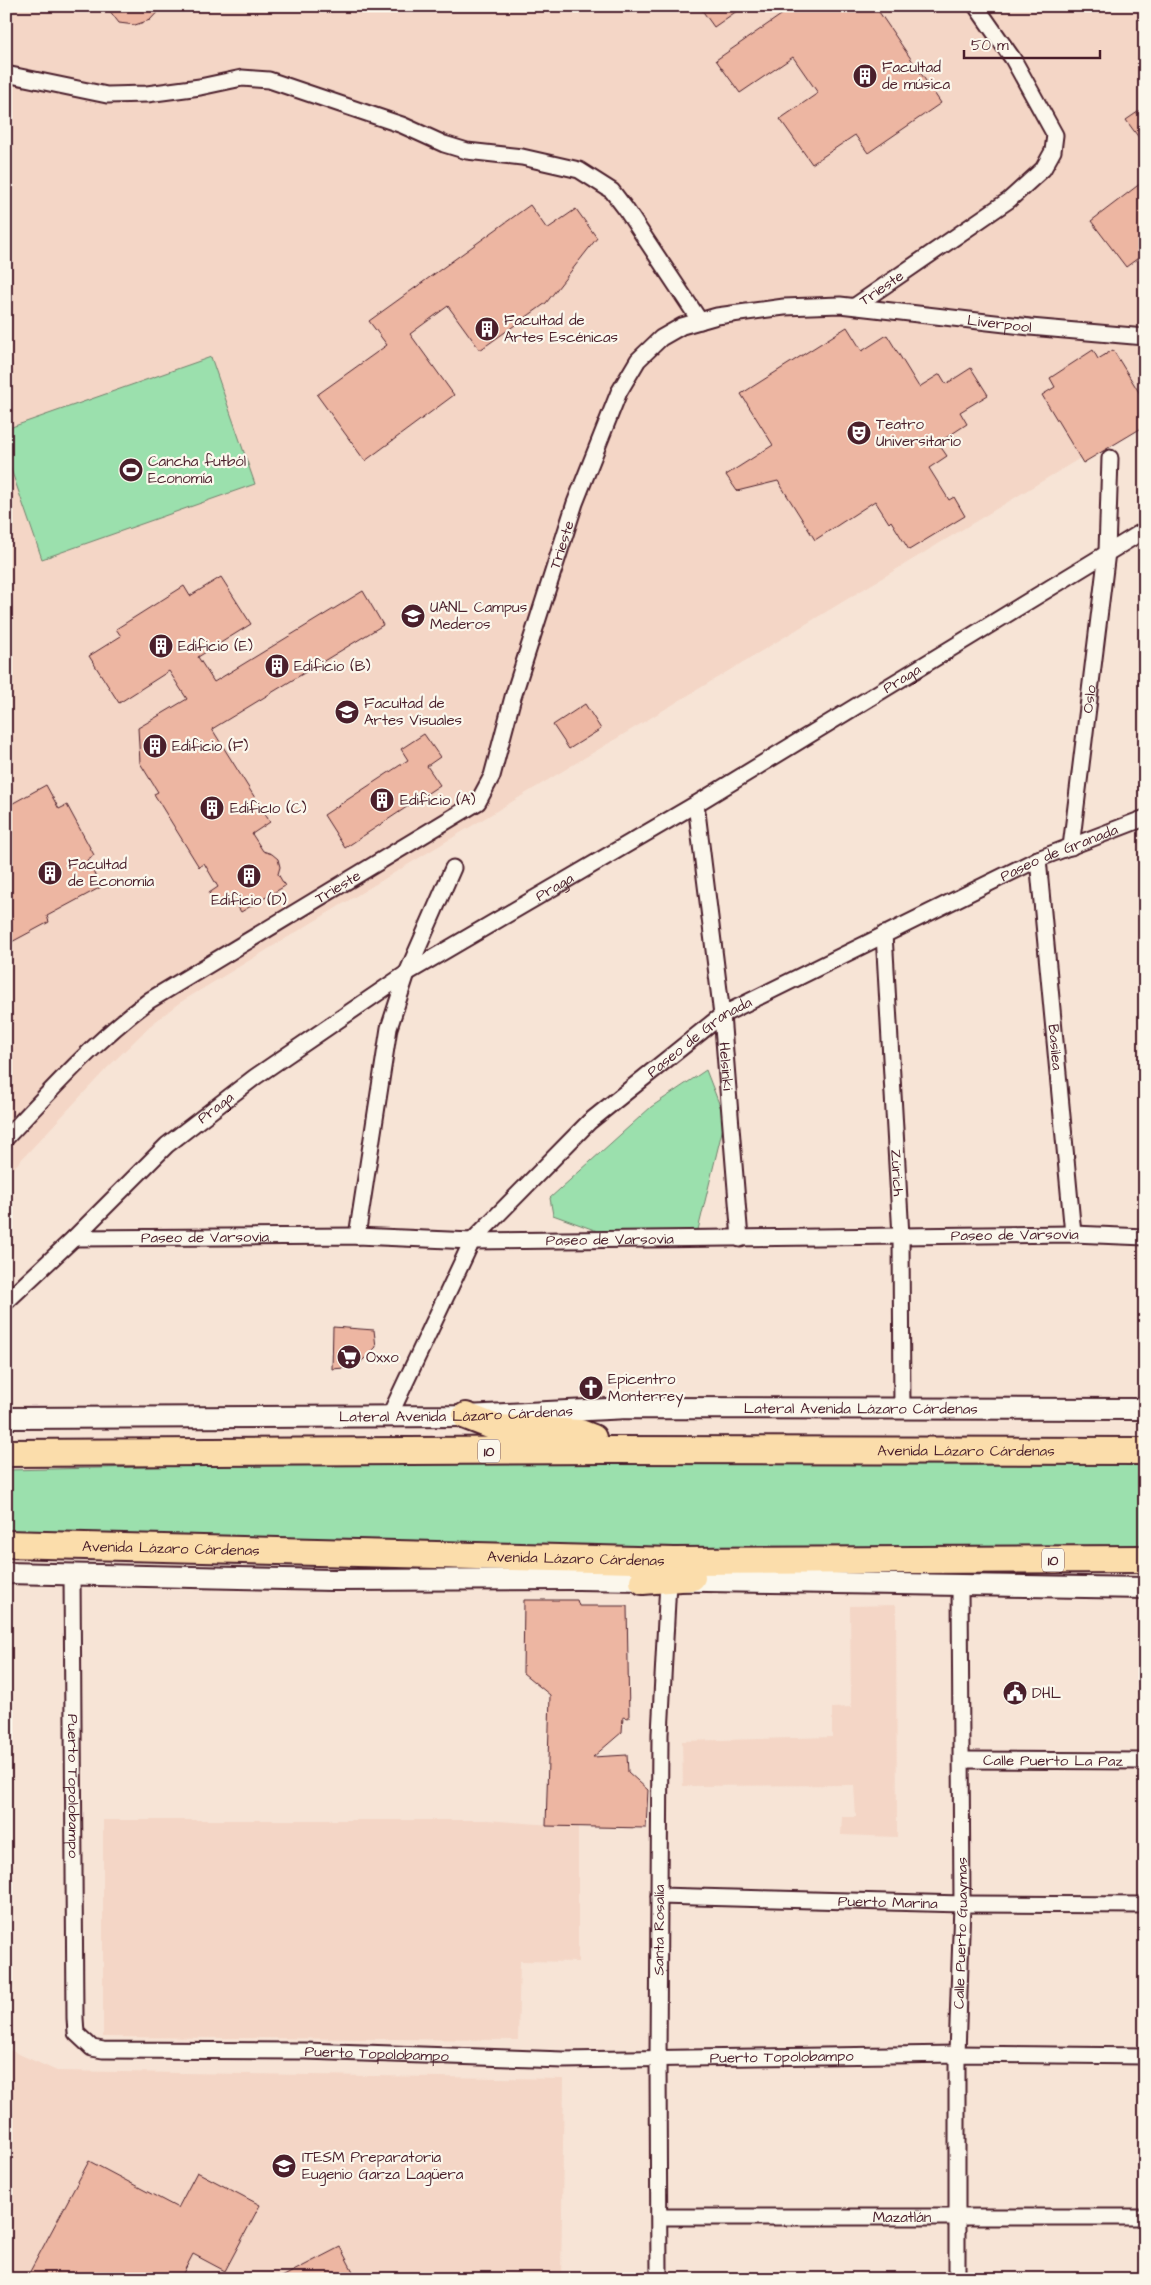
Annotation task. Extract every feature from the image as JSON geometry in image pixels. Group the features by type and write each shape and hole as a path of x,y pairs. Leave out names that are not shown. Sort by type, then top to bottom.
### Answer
{"highway":[{"path":"466,1416 497,1428 580,1434 596,1440 607,1450"},
{"name":"Avenida Lázaro Cárdenas","path":"6,1453 607,1450 1145,1451"},
{"name":"Avenida Lázaro Cárdenas","path":"6,1544 674,1561 1145,1559"},
{"path":"655,1581 700,1576 865,1574 907,1559"}],"main road":[{"name":"Lateral Avenida Lázaro Cárdenas","path":"6,1418 466,1416 628,1408 1145,1409"},
{"path":"6,1573 332,1580 655,1581 1145,1588"}],"street":[{"name":"Trieste","path":"6,1138 92,1047 150,1000 478,802 492,776 515,689 575,503 619,392 638,360 661,338 682,326 726,314 808,305 855,306 1008,200 1043,169 1053,151 1055,135 1013,59 976,6"},
{"path":"6,74 91,92 121,95 147,94 192,88 252,77 269,80 402,125 444,144 467,151 522,157 579,170 612,191 700,320"},
{"name":"Liverpool","path":"855,306 1011,325 1145,337"},
{"name":"Oslo","path":"1071,847 1107,552 1110,458"},
{"name":"Praga","path":"6,1302 74,1238 167,1145 255,1077 406,973 696,804 1145,530"},
{"name":"Helsinki","path":"696,804 722,1015 740,1239"},
{"name":"Paseo de Granada","path":"390,1415 472,1241 589,1122 722,1015 1038,859 1145,818"},
{"name":"Basilea","path":"1038,859 1073,1234"},
{"path":"357,1236 389,1028 406,973 453,868"},
{"name":"Zúrich","path":"884,934 902,1236 902,1410"},
{"name":"Paseo de Varsovia","path":"74,1238 357,1236 472,1241 1073,1234 1145,1237"},
{"name":"Puerto Topolobampo","path":"72,1574 75,2018 76,2033 92,2048 103,2050 305,2051 543,2060 958,2054 1145,2056"},
{"name":"Santa Rosalía","path":"655,1581 660,1734 659,2279"},
{"name":"Calle Puerto Guaymas","path":"957,2279 958,2054 962,1904 960,1586"},
{"name":"Calle Puerto La Paz","path":"962,1760 1145,1761"},
{"name":"Puerto Marina","path":"659,1896 962,1904 1145,1905"},
{"name":"Mazatlán","path":"660,2217 1145,2217"}],"shaded area":[{"name":"UANL Campus Mederos","path":"6,6 1145,6 1145,419 179,1003 151,1025 108,1067 6,1176"},
{"path":"896,1605 897,1837 841,1835 842,1817 856,1817 854,1785 683,1786 682,1741 832,1737 832,1708 851,1707 850,1606"},
{"path":"103,1820 487,1820 578,1827 578,1962 520,1961 518,2040 103,2037"},
{"name":"ITESM Preparatoria Eugenio Garza Lagüera","path":"6,2051 12,2051 57,2071 564,2079 561,2279 6,2279"}],"green space":[{"name":"Cancha futból Economía","path":"211,357 255,484 42,559 6,455 6,429"},
{"path":"706,1070 725,1119 698,1230 600,1232 553,1215 550,1198 651,1107"},
{"path":"1145,1451 1145,1559 6,1534 6,1470 613,1457"}],"building":[{"path":"106,6 163,6 150,20 135,25 119,23"},
{"path":"699,6 744,6 714,27"},
{"name":"Facultad de música","path":"794,6 875,6 941,103 868,153 855,135 812,164 780,119 818,93 793,57 740,93 716,60"},
{"path":"1145,107 1145,146 1126,120"},
{"path":"1145,180 1145,253 1126,267 1091,221"},
{"name":"Facultad de Artes Escénicas","path":"530,205 547,229 576,209 597,238 546,303 480,350 448,306 410,334 454,395 365,461 317,395 387,345 369,321"},
{"name":"Teatro Universitario","path":"847,327 862,351 887,335 919,387 940,374 946,384 971,368 988,395 960,412 967,424 938,443 947,456 929,468 949,500 954,497 965,516 909,550 891,521 889,523 875,501 815,540 778,481 737,491 726,475 773,445 741,394"},
{"path":"1093,350 1098,359 1113,350 1145,402 1145,426 1083,463 1042,395 1055,387 1050,378"},
{"path":"221,577 251,624 198,657 214,682 363,591 383,625 212,729 270,822 252,834 263,851 272,854 278,859 280,867 278,874 285,886 241,912 233,899 218,908 209,893 218,887 204,863 199,867 154,794 158,792 140,763 138,728 187,699 169,671 119,703 89,656 121,636 116,629 184,586 190,596"},
{"path":"585,704 601,729 569,749 553,725"},
{"name":"Edificio (A)","path":"424,734 440,757 427,766 440,785 345,848 324,815 408,760 401,749"},
{"name":"Facultad de Economía","path":"46,785 59,809 67,805 94,855 87,860 101,887 47,916 49,922 6,945 6,807"},
{"name":"Oxxo","path":"333,1327 374,1330 376,1347 356,1367 332,1369"},
{"path":"524,1600 577,1600 579,1606 627,1606 629,1718 623,1717 622,1732 593,1757 627,1755 628,1772 648,1790 646,1828 546,1826 550,1695 523,1673"},
{"path":"89,2161 178,2208 197,2172 260,2205 225,2271 193,2254 180,2279 26,2279"},
{"path":"340,2247 357,2279 278,2279"}],"place":[{"name":"Facultad de música","path":"865,76"},
{"name":"Facultad de Artes Escénicas","path":"487,329"},
{"name":"Teatro Universitario","path":"859,433"},
{"name":"Cancha futból Economía","path":"131,470"},
{"name":"UANL Campus Mederos","path":"413,616"},
{"name":"Edificio (E)","path":"161,646"},
{"name":"Edificio (B)","path":"277,666"},
{"name":"Facultad de Artes Visuales","path":"347,712"},
{"name":"Edificio (F)","path":"155,746"},
{"name":"Edificio (A)","path":"382,800"},
{"name":"EdificIo (C)","path":"212,808"},
{"name":"Facultad de Economía","path":"50,873"},
{"name":"Edificio (D)","path":"249,876"},
{"name":"Oxxo","path":"349,1357"},
{"name":"Epicentro Monterrey","path":"591,1388"},
{"name":"DHL","path":"1015,1693"},
{"name":"ITESM Preparatoria Eugenio Garza Lagüera","path":"284,2166"}]}
